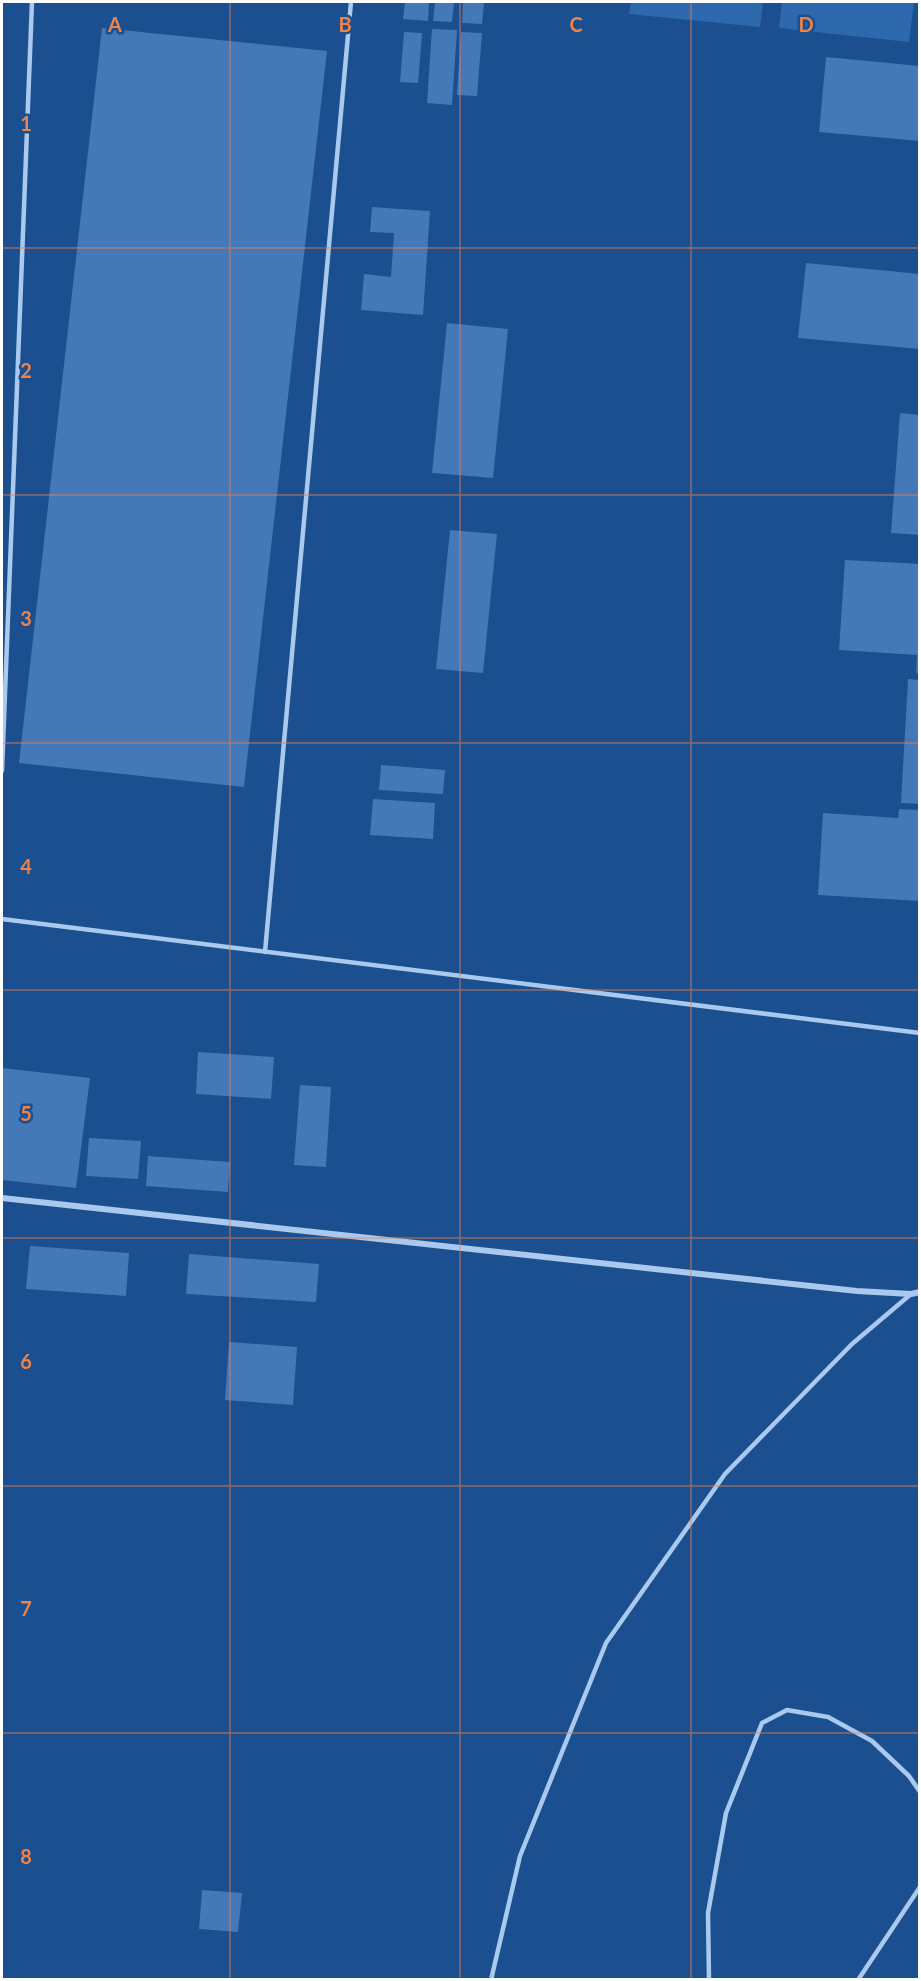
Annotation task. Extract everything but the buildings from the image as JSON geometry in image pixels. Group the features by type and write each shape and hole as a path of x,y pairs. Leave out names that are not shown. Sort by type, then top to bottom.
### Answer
{"street":[{"path":"2,1198 857,1291 911,1294 920,1292"}],"lane":[{"path":"2,771 32,2"},
{"path":"265,952 351,2"},
{"path":"2,919 920,1033"},
{"path":"491,1980 520,1856 606,1643 724,1474 852,1344 911,1294"},
{"path":"709,1980 708,1913 726,1813 762,1724 787,1710 828,1717 872,1741 909,1776 920,1792"},
{"path":"858,1980 920,1887"}],"shaded area":[{"path":"631,2 763,2 760,27 629,14"},
{"path":"782,2 914,2 909,42 779,28"}]}
